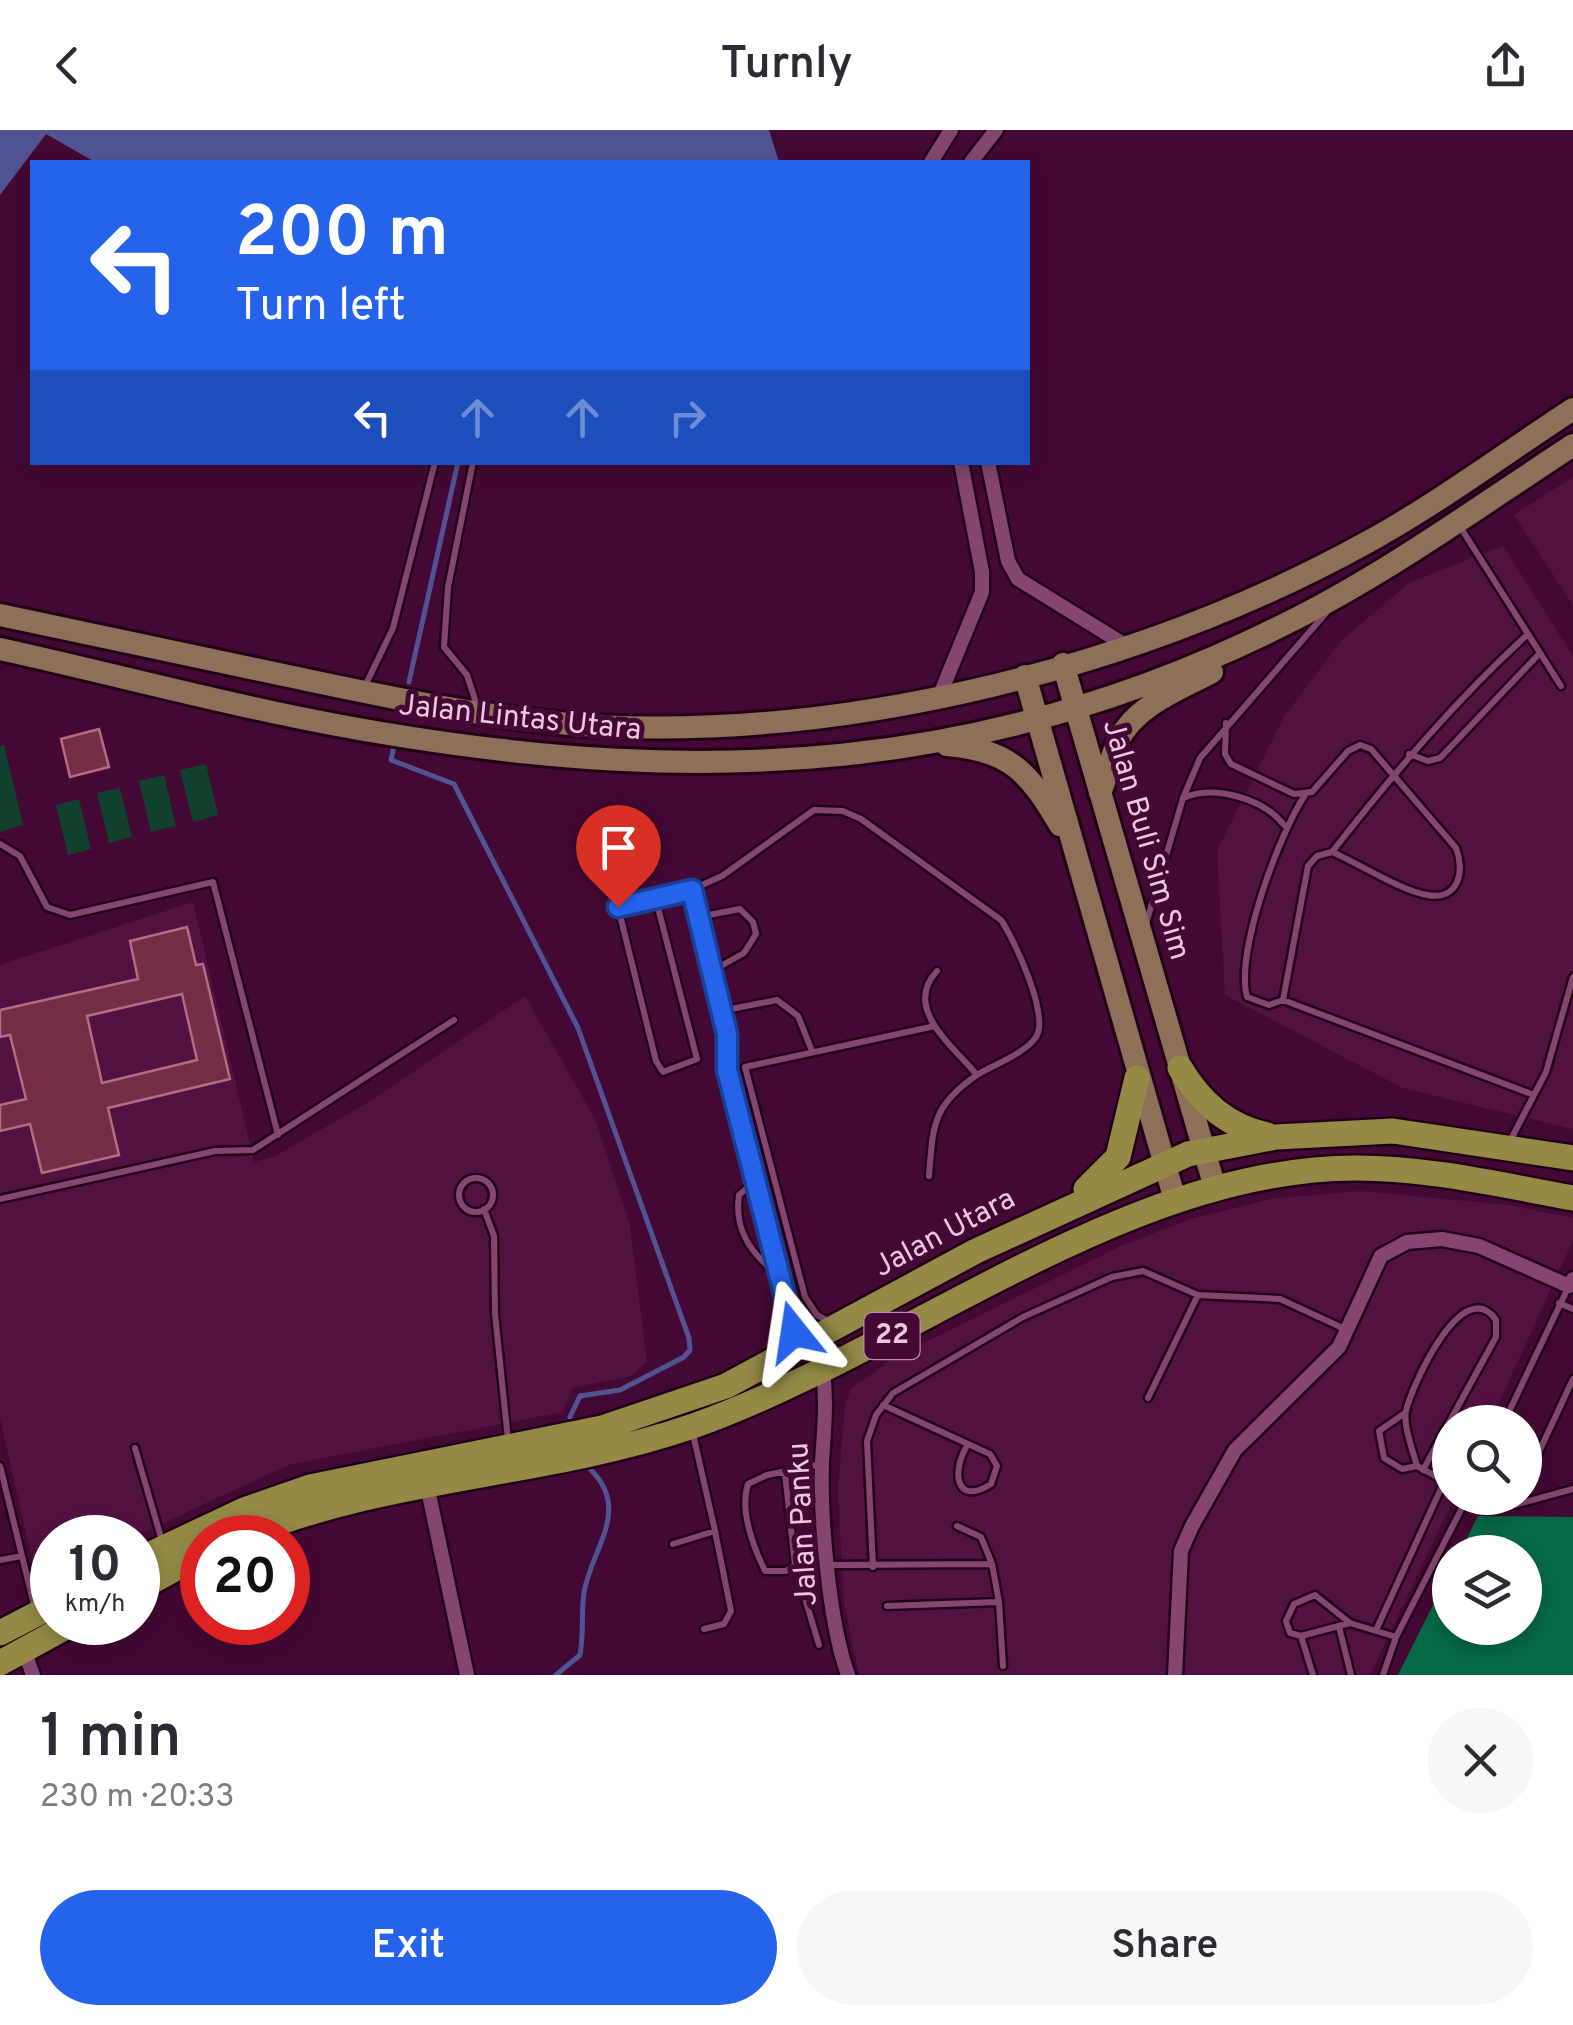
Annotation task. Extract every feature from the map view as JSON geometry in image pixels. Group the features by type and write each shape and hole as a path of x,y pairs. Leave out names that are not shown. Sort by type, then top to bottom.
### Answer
{"highway":[{"path":"1180,1068 1192,1088 1217,1114 1247,1130 1276,1137"},
{"path":"1059,1211 1118,1157 1137,1078"},
{"name":"Jalan Utara","path":"602,1440 784,1359 993,1243 1162,1162 1276,1137 1393,1131 1573,1158"},
{"name":"Jalan Utara","path":"299,1515 320,1507 427,1485 558,1448 691,1426 823,1370 1028,1265 1175,1200 1215,1188 1286,1174 1354,1168 1436,1172 1571,1199"},
{"path":"993,1243 1025,1256 1028,1265"},
{"name":"Jalan Utara","path":"160,1548 244,1510 310,1487 509,1446 558,1448"},
{"path":"0,1633 30,1617"},
{"path":"0,1663 33,1645"}],"main road":[{"path":"1175,1200 1025,676 1125,645 1286,584 1368,542 1573,409"},
{"name":"Jalan Buli Sim Sim","path":"1215,1188 1075,707 1163,679 1344,594 1573,445"},
{"name":"Jalan Lintas Utara","path":"0,616 429,705 594,726 667,727 833,718 1025,676"},
{"path":"1100,793 1118,742 1146,708 1255,648 1282,626"},
{"name":"Jalan Lintas Utara","path":"0,649 378,732 517,753 670,765 754,764 908,748 1075,707"},
{"path":"1063,664 1075,707"},
{"path":"908,748 970,747 1011,761 1034,781 1072,846"}],"street":[{"path":"932,160 951,130"},
{"path":"973,160 996,130"},
{"path":"939,697 982,592 982,572 963,465"},
{"path":"989,465 1008,561 1018,579 1125,645"},
{"path":"1175,1675 1181,1551 1192,1526 1235,1450 1339,1347 1372,1267 1381,1256 1407,1242 1442,1239 1479,1246 1571,1283"},
{"name":"Jalan Panku","path":"823,1370 828,1412 822,1464 830,1565 848,1675"},
{"path":"427,1485 467,1675"},
{"path":"24,1650 33,1675"}],"lane":[{"path":"374,694 433,465"},
{"path":"472,465 448,588 444,647 467,675 479,712"},
{"path":"1465,514 1560,686"},
{"path":"1142,937 1183,798 1200,758 1226,723 1344,594"},
{"path":"1283,1000 1308,866 1318,856 1332,852 1409,754 1470,687 1528,634"},
{"path":"1409,754 1428,760 1440,758 1540,653"},
{"path":"1226,723 1225,754 1231,764 1304,795"},
{"path":"1332,852 1427,895 1448,893 1460,880 1462,863 1456,848 1395,774 1370,749 1360,745 1348,750 1312,792 1304,795 1284,825 1244,960 1247,997 1268,1004 1283,1000 1534,1095"},
{"path":"1183,798 1213,790 1274,811 1284,825"},
{"path":"655,896 696,1054 695,1063 671,1072 661,1070 656,1060 616,913 624,904 655,896 692,890 748,860 814,810 843,811 861,820 991,912 1015,941 1030,983 1038,1034 943,1102 932,1136 930,1176"},
{"path":"0,844 20,856 47,907 70,915 213,882 278,1134"},
{"path":"692,890 721,1010 727,1070 794,1332 794,1343 784,1359"},
{"path":"698,917 740,910 753,922 756,934 744,953 712,971"},
{"path":"937,971 926,983 923,996 936,1026 977,1075"},
{"path":"1508,1146 1555,1045 1573,976"},
{"path":"721,1010 777,1000 798,1016 812,1051"},
{"path":"0,1199 215,1152 246,1152 454,1020"},
{"path":"849,1322 830,1322 817,1315 805,1296 745,1067 936,1026"},
{"path":"477,1178 490,1186 491,1202 484,1210 473,1212 463,1206 460,1190 466,1181 477,1178"},
{"path":"755,1181 739,1194 741,1230 750,1250 776,1273"},
{"path":"484,1210 494,1236 495,1314 509,1446"},
{"path":"873,1567 867,1440 883,1406 892,1392 1023,1316 1112,1277 1143,1271 1198,1295 1280,1299 1348,1331"},
{"path":"1512,1405 1571,1283"},
{"path":"1148,1398 1198,1295"},
{"path":"1559,1303 1573,1309"},
{"path":"1420,1468 1496,1336 1496,1320 1490,1313 1471,1309 1451,1322 1405,1413 1382,1427 1381,1447 1390,1464 1402,1469 1420,1468 1432,1475"},
{"path":"1542,1446 1573,1379"},
{"path":"883,1406 968,1444 990,1454 997,1466 991,1484 979,1491 965,1488 956,1477 956,1463 968,1444"},
{"path":"1405,1413 1420,1468"},
{"path":"691,1426 731,1611 724,1624 704,1629"},
{"path":"135,1448 164,1546"},
{"path":"795,1565 786,1571 765,1570 745,1505 748,1484 767,1474 822,1464"},
{"path":"0,1466 30,1576"},
{"path":"785,1473 795,1565 819,1645"},
{"path":"1542,1496 1573,1489"},
{"path":"1376,1630 1432,1514"},
{"path":"1383,1675 1396,1637 1457,1515"},
{"path":"957,1526 982,1537 992,1564 1003,1666"},
{"path":"672,1544 715,1531"},
{"path":"0,1560 22,1556"},
{"path":"830,1565 992,1564"},
{"path":"1350,1623 1302,1636 1290,1633 1286,1621 1301,1598 1322,1598 1350,1623 1396,1637"},
{"path":"887,1606 999,1602"},
{"path":"1339,1627 1351,1675"},
{"path":"1302,1636 1312,1675"}],"shaded area":[{"path":"0,130 769,130 778,160 92,160 46,134 0,195"},
{"path":"1573,477 1573,605 1514,515"},
{"path":"1503,546 1573,656 1573,1129 1403,1088 1225,995 1217,851 1284,717 1342,640 1409,583"},
{"path":"193,902 254,1162 274,1157 372,1100 525,996 595,1119 630,1226 647,1361 631,1376 572,1388 563,1412 291,1464 160,1525 160,1515 30,1515 30,1551 0,1418 0,965"},
{"path":"1360,1191 1508,1205 1573,1218 1573,1241 1498,1405 1432,1405 1432,1515 1446,1515 1436,1535 1432,1535 1432,1544 1370,1675 859,1675 844,1604 838,1491 845,1404 851,1389 895,1357 1121,1246 1190,1219 1271,1199"}],"green space":[{"path":"4,745 23,825 0,832 0,746"},
{"path":"206,764 218,815 193,822 180,770"},
{"path":"164,775 176,826 151,832 139,781"},
{"path":"120,788 132,837 109,843 97,793"},
{"path":"79,799 91,849 68,855 56,805"},
{"path":"1478,1516 1573,1517 1573,1675 1398,1675 1432,1607 1432,1645 1542,1645 1542,1535 1468,1535"}],"building":[{"path":"99,729 109,767 70,777 61,739"},
{"path":"187,927 196,965 203,964 230,1079 108,1108 119,1155 42,1173 30,1124 0,1131 0,1105 26,1099 10,1035 0,1037 0,1010 138,979 130,941","holes":["182,994 197,1060 102,1083 87,1016"]}],"waterway":[{"path":"409,682 457,465"},
{"path":"394,746 391,760 454,784 578,1028 689,1338 690,1350 684,1357 620,1390 580,1396 570,1417"},
{"path":"556,1675 580,1655 584,1592 606,1530 608,1500 603,1485 591,1470"}],"route":[{"path":"618,907 692,890 727,1034 727,1070 794,1332"}]}
